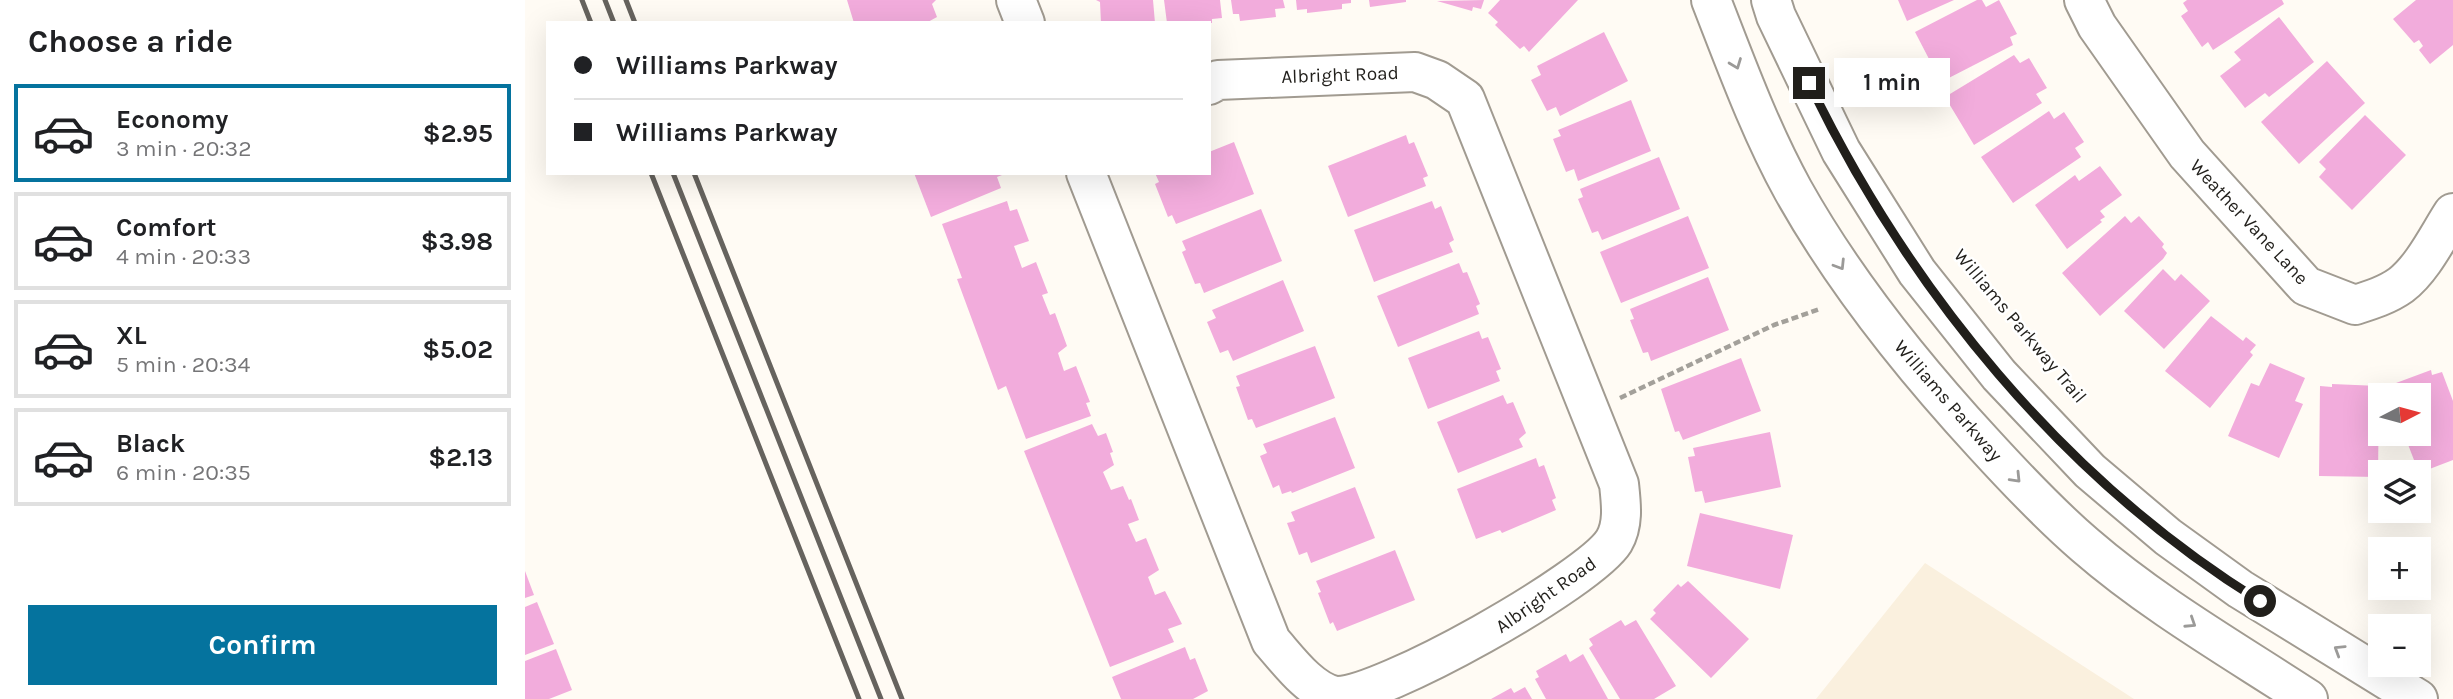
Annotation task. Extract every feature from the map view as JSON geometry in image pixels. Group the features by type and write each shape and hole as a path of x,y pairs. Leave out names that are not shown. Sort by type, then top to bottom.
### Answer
{"street":[{"path":"1016,0 1024,21"},
{"name":"Williams Parkway","path":"1711,0 1748,93 1792,189 1859,296 1933,389 2016,479 2085,546 2173,611 2308,699"},
{"path":"1771,0 1776,16 1841,150 1917,272 1999,375 2090,471 2168,537 2240,589 2418,699"},
{"name":"Weather Vane Lane","path":"2084,0 2097,26 2187,154 2306,286 2355,305 2383,296 2402,284 2429,251 2453,213"},
{"name":"Albright Road","path":"1087,175 1271,641 1303,678 1336,696 1380,689 1481,640 1597,561 1615,540 1622,514 1619,484 1515,230 1477,124 1465,99 1437,80 1415,72 1218,79 1211,84"}],"path":[{"path":"1590,412 1774,325 1820,309"}],"shaded area":[{"path":"1925,563 2134,699 1816,699"}],"building":[{"path":"847,0 936,0 932,4 937,17 930,21 853,21"},
{"path":"1096,0 1153,0 1155,21 1101,21 1100,2"},
{"path":"1164,0 1220,0 1222,18 1212,19 1212,23 1167,21"},
{"path":"1231,0 1283,0 1285,8 1275,9 1276,17 1240,21 1239,14 1233,14"},
{"path":"1296,0 1351,0 1351,3 1342,4 1342,9 1307,13 1307,9 1297,10"},
{"path":"1369,0 1406,0 1406,2 1370,7"},
{"path":"1484,0 1481,9 1473,7 1472,11 1437,1"},
{"path":"1500,0 1578,0 1529,52 1524,46 1520,49 1495,25 1498,22 1488,13"},
{"path":"1898,0 1954,0 1907,21"},
{"path":"1977,0 1982,0 1986,7 1999,0 2017,34 2010,37 2013,45 1941,82 1915,32"},
{"path":"2187,0 2282,0 2284,4 2213,50 2208,42 2202,47 2181,16 2188,11 2183,3"},
{"path":"2416,0 2453,0 2453,45 2430,64 2419,50 2423,46 2419,40 2414,43 2393,19"},
{"path":"2279,17 2314,62 2269,97 2265,93 2245,108 2220,76 2241,60 2234,52"},
{"path":"1604,32 1628,81 1560,116 1556,107 1547,111 1531,80 1541,75 1537,66"},
{"path":"2014,55 2020,63 2029,58 2047,88 2036,94 2042,103 1974,145 1945,97"},
{"path":"2327,61 2365,103 2299,164 2261,122"},
{"path":"1631,100 1651,151 1578,181 1574,169 1566,172 1553,139 1561,136 1558,130"},
{"path":"2049,111 2054,119 2064,112 2084,142 2075,148 2081,157 2013,203 1981,157"},
{"path":"2365,115 2406,155 2352,210 2319,177 2326,169 2319,162"},
{"path":"1406,135 1409,144 1414,142 1428,176 1423,178 1426,186 1348,217 1328,166"},
{"path":"1234,142 1254,194 1176,224 1172,215 1168,217 1155,184 1159,182 1156,175 1211,175 1211,151"},
{"path":"1659,157 1680,209 1602,240 1598,231 1592,233 1578,199 1583,197 1580,189"},
{"path":"2100,166 2122,195 2100,211 2105,217 2100,220 2102,222 2067,249 2035,205 2075,175 2079,181"},
{"path":"915,175 1002,175 997,177 1001,188 931,217"},
{"path":"1007,201 1010,211 1017,209 1029,241 1014,246 1022,268 1036,262 1048,293 1042,295 1050,315 1055,313 1067,346 1058,353 1064,371 1076,366 1090,402 1086,403 1091,416 1026,439 1006,386 998,390 957,279 962,278 942,224"},
{"path":"1432,201 1435,209 1441,206 1454,240 1449,243 1453,252 1374,282 1354,230"},
{"path":"1261,209 1282,261 1204,293 1200,283 1195,284 1182,252 1186,250 1182,241"},
{"path":"1688,216 1709,268 1621,303 1600,252"},
{"path":"2125,216 2131,223 2139,216 2164,244 2162,247 2167,253 2100,316 2062,273"},
{"path":"1459,263 1463,273 1467,272 1480,304 1476,306 1479,314 1398,347 1377,296"},
{"path":"2163,269 2175,281 2181,274 2210,301 2164,349 2124,311"},
{"path":"1708,277 1729,330 1651,361 1648,352 1643,353 1630,320 1634,319 1630,309"},
{"path":"1283,280 1304,331 1233,361 1228,350 1220,353 1207,322 1216,318 1212,310"},
{"path":"2211,316 2243,341 2246,337 2256,345 2250,352 2253,355 2210,408 2165,371"},
{"path":"1479,331 1482,339 1488,337 1501,369 1496,371 1500,381 1428,409 1408,358"},
{"path":"1315,346 1335,398 1256,428 1252,419 1248,420 1236,387 1240,386 1236,376"},
{"path":"1741,358 1761,411 1683,440 1679,431 1675,432 1661,389"},
{"path":"2270,363 2305,378 2295,401 2303,404 2279,458 2228,436 2251,383 2259,386"},
{"path":"2431,370 2432,375 2442,372 2453,401 2453,460 2431,468 2431,460 2414,460 2409,446 2431,446 2431,383 2396,383"},
{"path":"2332,384 2368,386 2368,446 2378,446 2378,460 2368,460 2368,477 2319,476 2320,386 2332,387"},
{"path":"1503,395 1507,404 1513,402 1526,433 1519,439 1523,447 1458,473 1437,422"},
{"path":"1335,417 1355,468 1292,493 1282,494 1279,485 1273,488 1260,456 1267,453 1263,444"},
{"path":"1092,424 1098,436 1106,433 1113,452 1110,453 1114,465 1103,472 1111,490 1123,486 1129,500 1131,499 1139,520 1128,524 1136,542 1146,538 1159,570 1148,577 1155,595 1165,591 1182,624 1168,629 1174,642 1110,667 1024,451"},
{"path":"1770,432 1781,487 1705,503 1702,491 1695,492 1688,457 1695,456 1693,448"},
{"path":"1536,458 1539,467 1544,465 1556,498 1552,500 1556,510 1502,533 1500,530 1476,539 1457,489"},
{"path":"1355,487 1375,538 1311,563 1307,552 1299,555 1287,523 1295,521 1291,512"},
{"path":"1700,513 1793,535 1780,589 1687,566"},
{"path":"1395,550 1415,600 1337,631 1333,622 1330,624 1316,581"},
{"path":"525,571 534,595 525,598"},
{"path":"1688,581 1749,639 1711,678 1650,619 1656,613 1653,610 1678,584 1681,587"},
{"path":"537,602 554,644 525,655 525,607"},
{"path":"1621,620 1625,626 1636,620 1676,686 1654,699 1620,699 1589,648 1593,645 1589,639"},
{"path":"1185,647 1190,660 1195,658 1208,691 1193,699 1121,699 1112,677"},
{"path":"556,649 572,690 549,699 525,699 525,661"},
{"path":"1566,654 1570,662 1583,654 1608,699 1546,699 1535,679 1539,677 1536,671"},
{"path":"1525,687 1532,699 1491,699 1511,688 1514,693"}],"railway":[{"path":"582,0 590,21"},
{"path":"605,0 613,21"},
{"path":"626,0 634,21"},
{"path":"652,175 859,699"},
{"path":"674,175 881,699"},
{"path":"695,175 902,699"}],"route":[{"path":"1809,83 1841,150 1917,272 1999,375 2090,471 2168,537 2260,601"}]}
